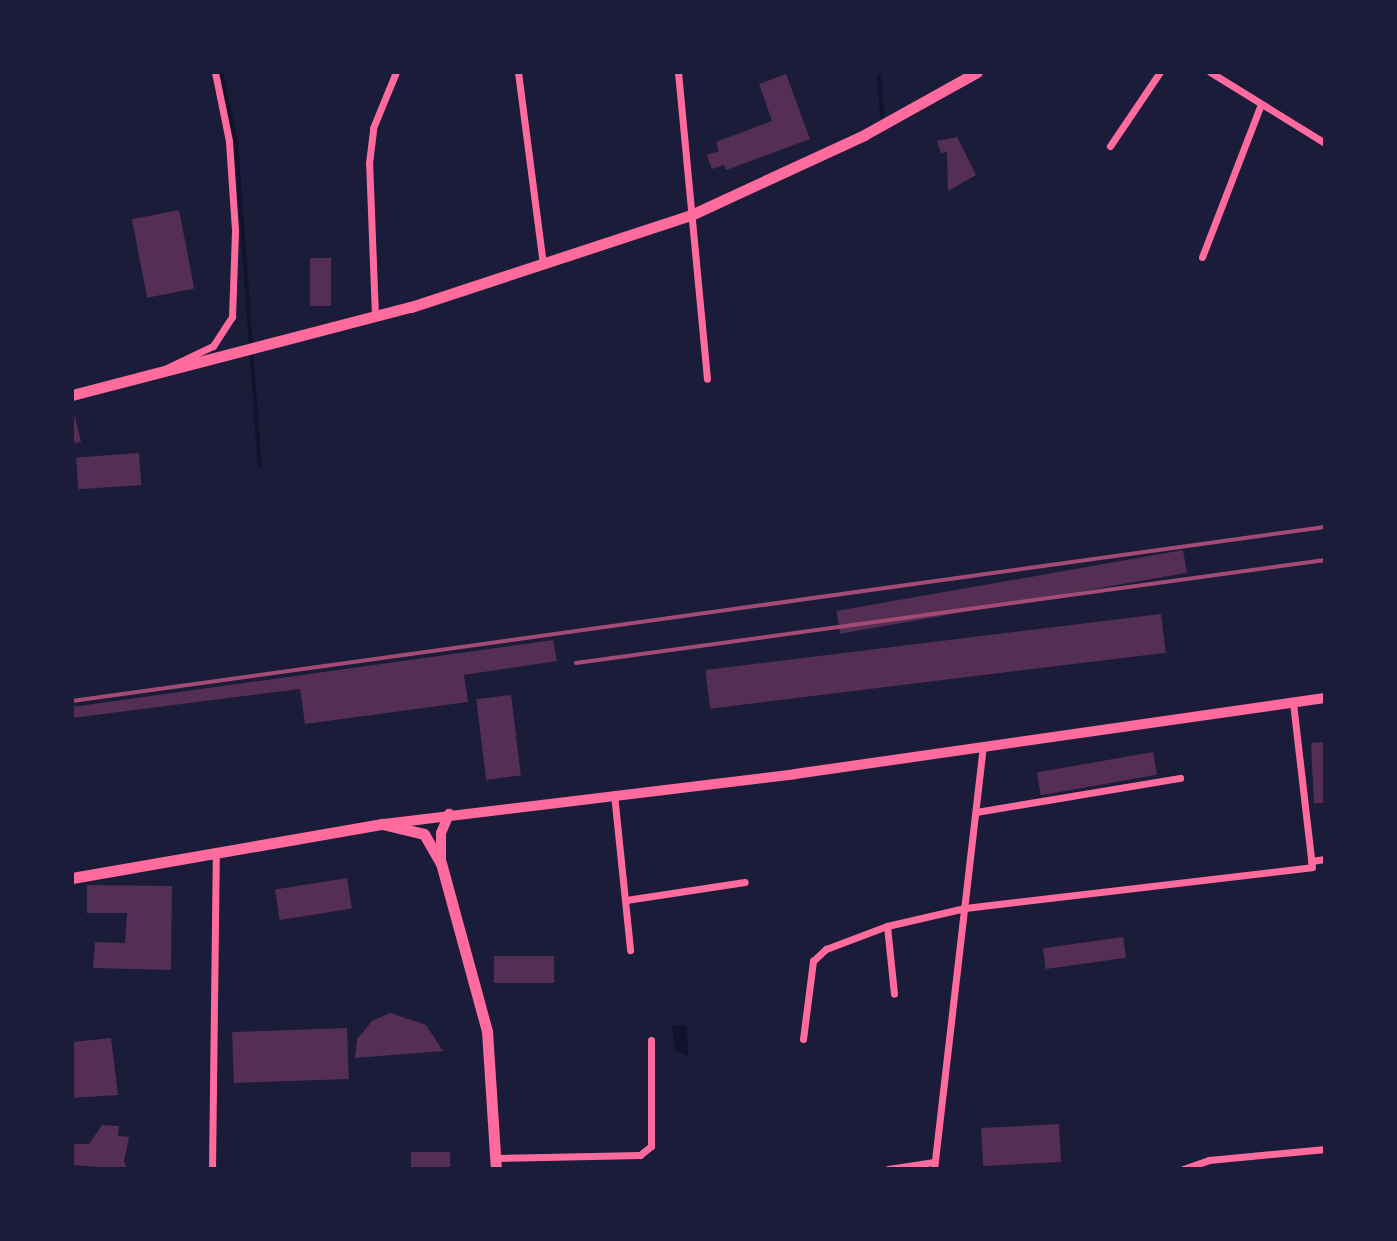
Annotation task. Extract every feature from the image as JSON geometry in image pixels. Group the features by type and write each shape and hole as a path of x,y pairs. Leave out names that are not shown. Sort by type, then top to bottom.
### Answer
{"main road":[{"path":"72,395 375,316 543,265 691,215 864,135 977,72"},
{"path":"72,878 449,814 983,748 1325,698"},
{"path":"441,863 441,833 449,814"},
{"path":"382,824 424,834 441,863 487,1031 496,1164"}],"street":[{"path":"165,371 213,346 232,317 234,215 229,141 215,72"},
{"path":"375,316 369,163 373,128 396,72"},
{"path":"518,72 543,265"},
{"path":"678,72 707,379"},
{"path":"1110,146 1160,72"},
{"path":"1210,72 1325,143"},
{"path":"1202,257 1261,104"},
{"path":"803,1039 813,961 826,949 887,926 965,908 1312,867 1293,702"},
{"path":"888,1169 934,1166 983,748"},
{"path":"976,812 1180,778"},
{"path":"614,794 630,950"},
{"path":"212,1169 216,855"},
{"path":"1311,861 1325,859"},
{"path":"626,900 745,882"},
{"path":"887,926 894,994"},
{"path":"496,1164 640,1155 651,1146 651,1040"},
{"path":"1183,1169 1209,1160 1325,1149"}],"shaded area":[{"path":"672,1025 687,1026 688,1056 675,1051"}],"building":[{"path":"786,74 810,139 726,170 724,165 712,169 707,155 719,151 716,142 772,121 759,84"},
{"path":"957,137 976,175 948,191 947,152 941,153 937,141"},
{"path":"179,210 194,289 147,298 132,219"},
{"path":"310,258 331,258 331,306 310,306"},
{"path":"75,417 81,442 72,443 72,418"},
{"path":"139,453 141,485 78,489 76,457"},
{"path":"1183,550 1187,573 840,634 836,611"},
{"path":"1161,614 1166,653 710,709 705,670"},
{"path":"553,640 557,661 464,675 468,702 305,724 300,689 72,718 72,707"},
{"path":"511,695 521,775 486,780 476,699"},
{"path":"1325,742 1325,803 1314,803 1311,743"},
{"path":"1153,752 1157,775 1041,795 1037,772"},
{"path":"347,878 352,909 280,920 275,889"},
{"path":"87,885 172,886 171,970 93,968 95,942 125,943 127,913 87,913"},
{"path":"1123,937 1126,958 1046,969 1043,948"},
{"path":"494,956 554,956 554,983 494,983"},
{"path":"390,1013 426,1025 443,1051 355,1058 357,1039 372,1021"},
{"path":"347,1028 349,1079 234,1083 232,1032"},
{"path":"111,1038 118,1095 72,1098 72,1042"},
{"path":"1059,1124 1061,1162 983,1166 981,1128"},
{"path":"102,1125 119,1126 118,1136 129,1137 124,1161 127,1169 72,1165 72,1144 89,1144"},
{"path":"411,1152 450,1152 450,1169 411,1169"}],"waterway":[{"path":"221,72 236,142 260,466"},
{"path":"879,72 882,116"}],"railway":[{"path":"72,701 1325,527"},
{"path":"576,663 1325,560"}]}
